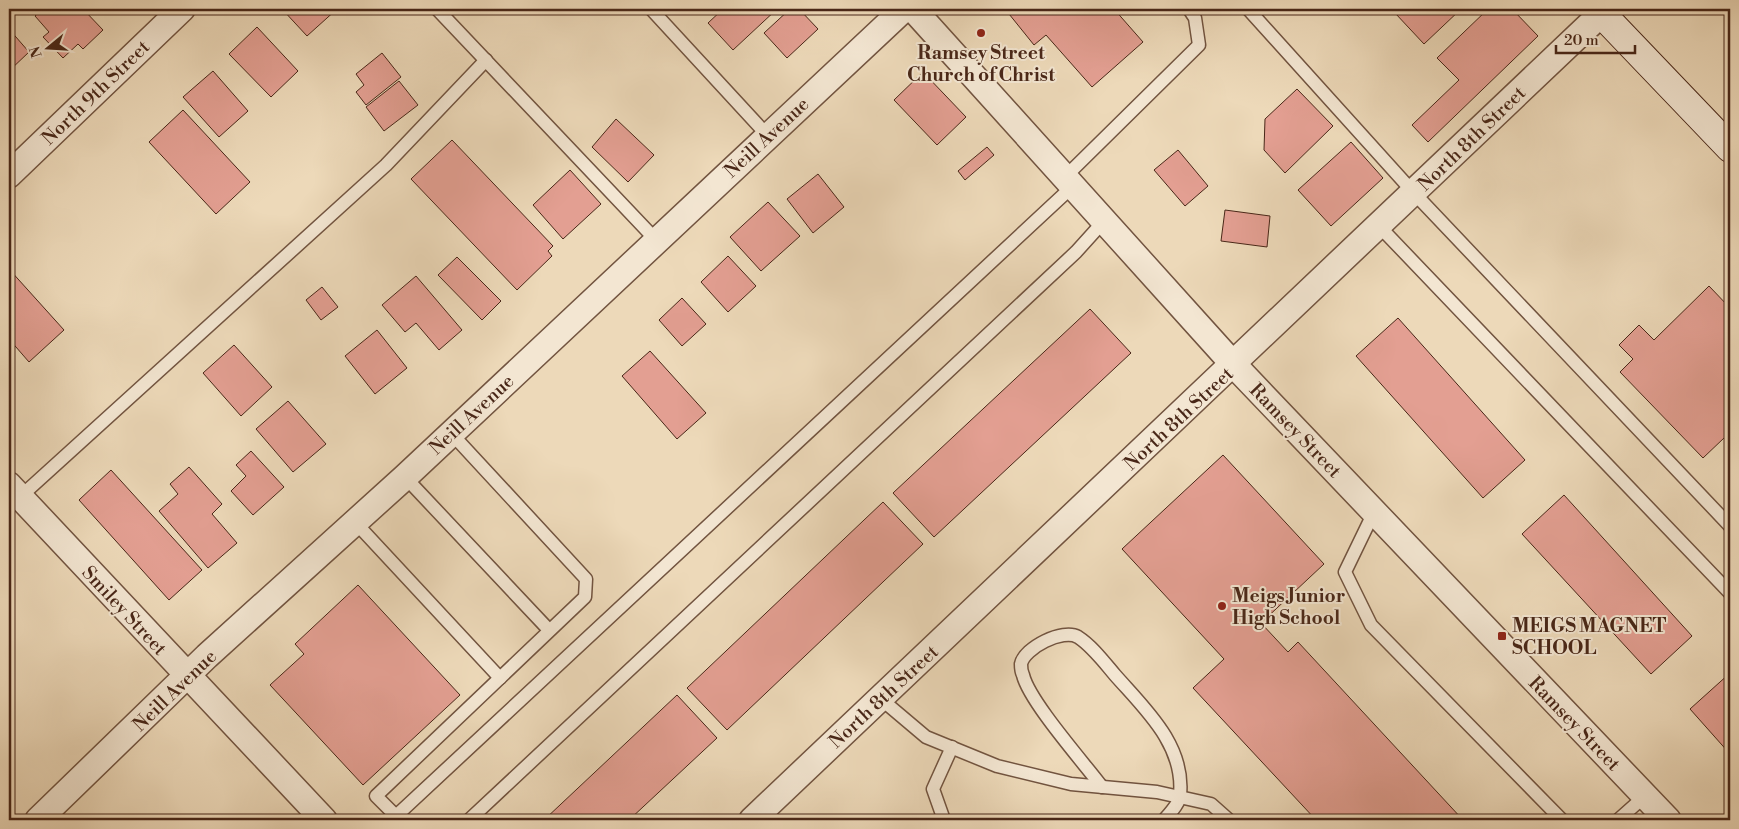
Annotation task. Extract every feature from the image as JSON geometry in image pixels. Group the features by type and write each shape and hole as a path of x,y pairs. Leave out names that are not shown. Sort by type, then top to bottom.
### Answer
{"main road":[{"path":"1600,11 1726,136"}],"street":[{"name":"North 9th Street","path":"9,175 182,9"},
{"name":"Neill Avenue","path":"38,820 187,677 354,521 405,477 904,9"},
{"name":"Ramsey Street","path":"913,9 1234,365 1668,820"},
{"name":"North 8th Street","path":"752,820 1234,365 1414,193 1600,11"},
{"name":"Smiley Street","path":"12,496 324,820"}],"lane":[{"path":"437,9 656,240"},
{"path":"651,9 768,136"},
{"path":"451,433 586,579 585,597 376,796 394,818 1069,181 1199,45 1195,18 1189,9"},
{"path":"1248,9 1414,193 1730,526"},
{"path":"12,496 386,165 486,60"},
{"path":"469,820 1076,252 1104,221"},
{"path":"1379,226 1730,593"},
{"path":"405,477 549,630"},
{"path":"1374,512 1345,572 1371,625 1562,820"},
{"path":"354,521 500,678"},
{"path":"1102,787 1035,699 1023,677 1021,664 1025,656 1045,641 1058,635 1077,636 1094,651 1160,726 1172,749 1179,774 1180,797 1164,820"},
{"path":"881,699 926,737 997,766 1071,784 1157,792 1211,804 1229,820"},
{"path":"944,820 933,789 952,747"},
{"path":"1618,820 1645,796"}],"building":[{"path":"43,9 83,9 103,30 83,49 78,44 63,58 43,37 49,32 35,16"},
{"path":"282,9 337,9 307,36"},
{"path":"723,9 777,9 733,50 708,23"},
{"path":"790,9 799,9 818,29 787,58 764,33"},
{"path":"1005,9 1114,9 1143,42 1092,87 1046,35 1034,45"},
{"path":"1400,9 1461,9 1424,44 1395,13"},
{"path":"1488,9 1512,9 1538,36 1428,142 1412,125 1459,80 1437,58"},
{"path":"257,27 298,71 271,97 229,54"},
{"path":"9,29 29,52 9,71"},
{"path":"382,53 401,77 366,105 356,92 364,85 356,74"},
{"path":"213,71 248,111 219,137 183,97"},
{"path":"923,72 966,117 937,145 894,100"},
{"path":"399,81 418,105 384,131 366,107"},
{"path":"1297,89 1333,126 1285,173 1264,150 1265,119"},
{"path":"183,110 250,182 216,214 149,142"},
{"path":"616,119 654,155 628,182 592,147"},
{"path":"452,140 553,246 548,251 552,256 517,290 411,179"},
{"path":"1351,142 1383,178 1331,226 1298,190"},
{"path":"987,147 994,155 965,180 958,171"},
{"path":"1178,150 1208,186 1185,206 1154,170"},
{"path":"570,170 601,204 563,239 533,205"},
{"path":"818,174 844,207 813,233 787,199"},
{"path":"768,202 800,236 761,271 730,237"},
{"path":"1225,210 1270,216 1267,247 1221,241"},
{"path":"728,256 756,286 728,312 701,282"},
{"path":"457,257 501,301 482,320 438,275"},
{"path":"9,269 64,330 29,362 9,339"},
{"path":"416,276 462,330 439,350 416,323 405,332 382,305"},
{"path":"1709,286 1730,308 1730,444 1724,438 1703,458 1620,372 1633,359 1619,345 1639,325 1654,340"},
{"path":"322,287 338,307 321,320 306,300"},
{"path":"682,298 706,324 682,346 659,320"},
{"path":"1090,309 1131,353 934,537 893,493"},
{"path":"1398,318 1525,460 1483,498 1356,356"},
{"path":"377,330 407,368 375,394 345,356"},
{"path":"234,345 272,387 241,416 203,373"},
{"path":"650,351 706,413 677,439 622,376"},
{"path":"288,401 326,444 293,472 256,429"},
{"path":"251,451 284,487 253,515 231,491 246,476 236,465"},
{"name":"Meigs Junior High School","path":"1223,455 1324,564 1261,623 1288,652 1298,642 1463,820 1316,820 1193,688 1224,659 1122,549"},
{"path":"189,467 222,504 212,514 237,543 208,568 159,511 178,494 170,484"},
{"path":"111,470 202,570 169,600 79,500"},
{"path":"1564,495 1692,636 1651,674 1522,534"},
{"path":"883,502 923,544 727,730 687,688"},
{"path":"358,585 460,695 363,785 270,685 304,654 295,644"},
{"path":"1730,673 1730,754 1690,709"},
{"path":"677,695 717,738 629,820 544,820"}],"place":[{"name":"Ramsey Street Church of Christ","path":"981,33"},
{"name":"Meigs Junior High School","path":"1222,606"},
{"name":"MEIGS MAGNET SCHOOL","path":"1502,636"}]}
